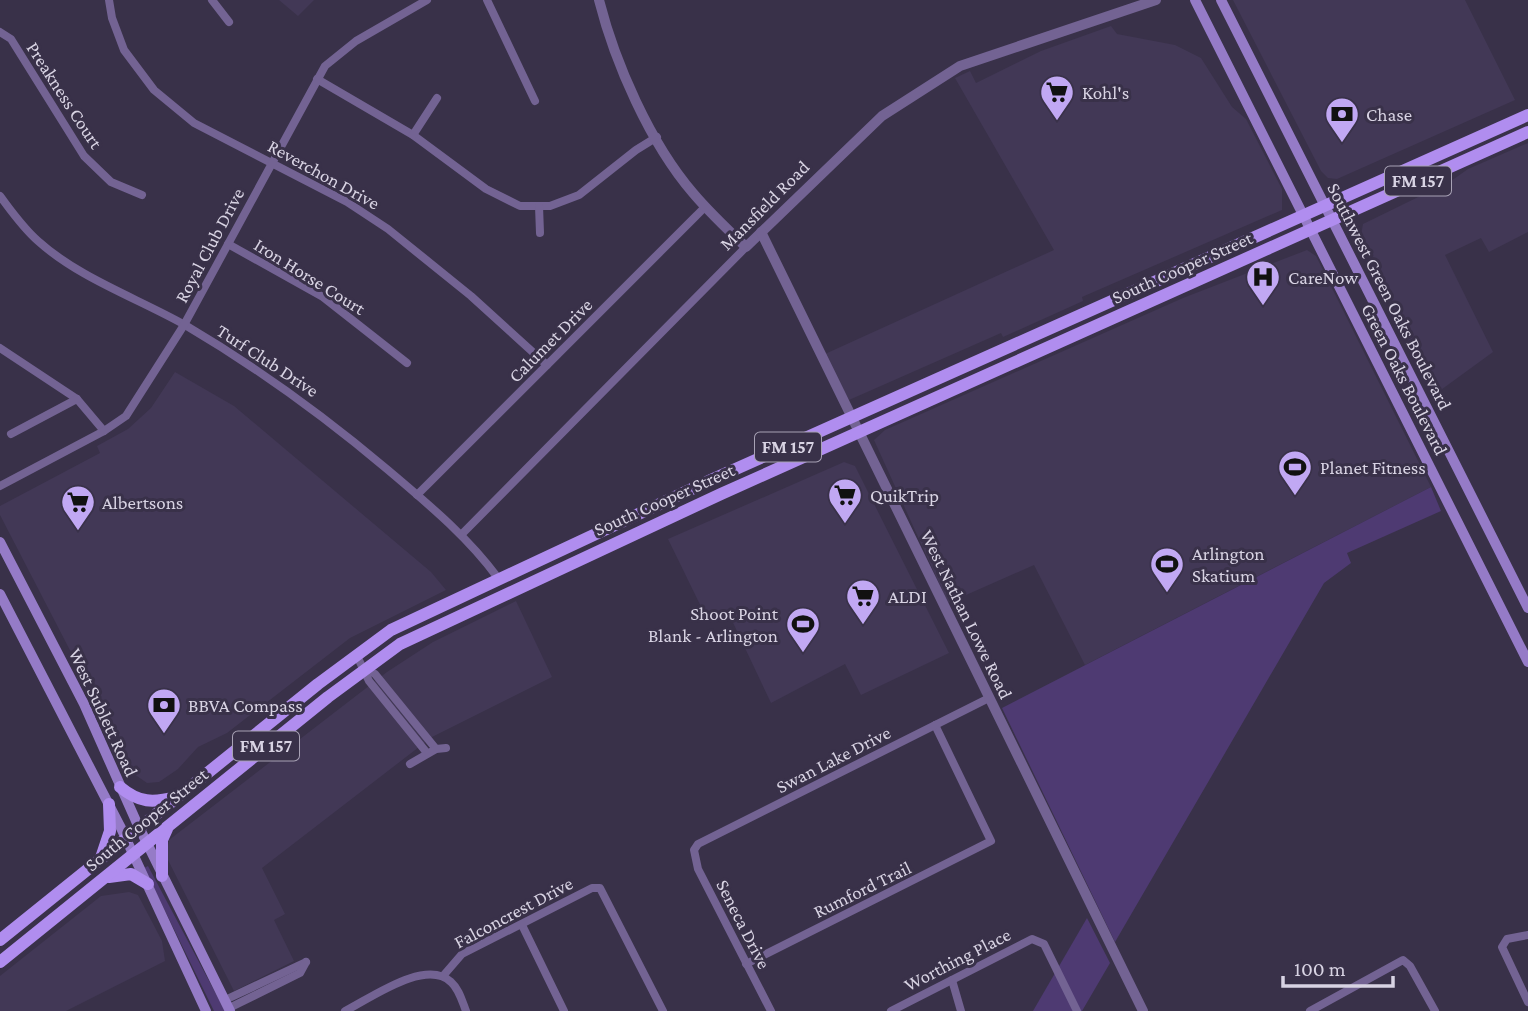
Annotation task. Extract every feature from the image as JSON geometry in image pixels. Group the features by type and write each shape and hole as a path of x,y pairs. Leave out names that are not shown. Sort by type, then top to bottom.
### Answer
{"main road":[{"name":"Green Oaks Boulevard","path":"1195,0 1305,214 1528,662"},
{"name":"Southwest Green Oaks Boulevard","path":"1221,0 1528,608"},
{"name":"South Cooper Street","path":"0,940 391,630 660,504 1528,115"},
{"path":"1498,128 1505,142"},
{"name":"South Cooper Street","path":"0,962 400,644 667,518 1528,132"},
{"path":"1396,401 1418,390"},
{"path":"660,504 667,518"},
{"name":"West Sublett Road","path":"0,542 84,704 162,876 228,1006"},
{"name":"West Sublett Road","path":"0,594 134,854 206,1011"},
{"path":"120,787 143,801 155,802 180,796"},
{"path":"100,860 110,831 109,804"},
{"path":"162,876 162,840 168,826"},
{"path":"105,877 131,874 148,884"}],"street":[{"name":"Reverchon Drive","path":"110,0 112,18 124,50 154,90 194,123 347,202 388,229 471,296 547,366"},
{"path":"212,0 229,22"},
{"name":"Royal Club Drive","path":"0,486 104,431 126,416 152,380 184,325 325,66 345,48 427,0"},
{"path":"487,0 535,101"},
{"path":"599,0 618,63 676,171 705,207 746,247"},
{"name":"Mansfield Road","path":"462,534 761,232 882,116 960,66 1156,0"},
{"name":"Preakness Court","path":"0,32 11,39 84,156 111,182 142,195"},
{"path":"317,79 413,135 501,199 520,206 564,203 579,195 657,137"},
{"path":"413,135 437,98"},
{"name":"Turf Club Drive","path":"0,196 40,243 272,378 320,413 462,534 498,578"},
{"path":"539,206 540,233"},
{"name":"Calumet Drive","path":"417,495 705,207"},
{"name":"West Nathan Lowe Road","path":"761,232 1143,1011"},
{"name":"Iron Horse Court","path":"228,244 323,298 407,363"},
{"path":"1,351 77,399 104,431"},
{"path":"11,434 77,399"},
{"path":"357,656 366,669 369,681 432,751"},
{"name":"Swan Lake Drive","path":"694,849 707,838 989,698"},
{"name":"Rumford Trail","path":"746,964 991,841 989,831 935,725"},
{"path":"410,764 432,751 446,748"},
{"name":"Seneca Drive","path":"694,849 698,869 771,1011"},
{"name":"Falconcrest Drive","path":"443,976 462,954 592,888 600,888 663,1011"},
{"path":"522,925 564,1011"},
{"path":"1528,935 1507,939 1503,943 1503,952 1528,1002"},
{"name":"Worthing Place","path":"891,1011 1032,939 1044,944 1077,1011"},
{"path":"1310,1011 1403,960 1410,966 1435,1011"},
{"path":"228,1006 263,986 306,962 300,973 263,986"},
{"path":"345,1011 418,974 435,973 443,976 457,989 466,1011"},
{"path":"953,979 961,1011"}],"shaded area":[{"path":"279,0 314,0 298,16"},
{"path":"1233,0 1465,0 1515,100 1337,179 1328,178 1321,171"},
{"path":"1111,26 1117,34 1175,45 1201,58 1232,107 1246,119 1282,189 1282,210 1082,297 1083,301 1003,337 1001,333 849,400 825,354 1054,250 955,78 970,71 976,83 1041,51"},
{"path":"1528,143 1528,232 1489,252 1481,238 1445,255 1493,352 1434,395 1360,240 1363,224 1451,181 1468,169"},
{"path":"1307,250 1316,256 1431,487 1085,665 1034,565 948,603 874,440 885,430 1183,298"},
{"path":"175,372 234,406 431,572 446,590 350,638 227,733 198,747 178,769 159,782 147,783 134,774 0,515 0,506 100,453 97,446 128,429 151,408"},
{"path":"844,462 855,466 949,653 861,695 845,664 771,703 728,612 708,621 668,539"},
{"path":"1431,487 1441,511 1347,553 1351,563 1324,583 1115,942 1002,708"},
{"path":"516,601 552,677 432,737 262,868 285,914 274,920 294,961 234,991 166,856 169,840 387,672 433,642"},
{"path":"148,866 225,1011 214,1011 144,868"},
{"path":"129,892 138,895 162,941 165,961 66,1011 0,1011 0,976 101,896"},
{"path":"1087,918 1110,963 1082,1011 1033,1011"}],"place":[{"name":"Kohl's","path":"1057,122"},
{"name":"Chase","path":"1342,144"},
{"name":"CareNow","path":"1263,307"},
{"name":"Planet Fitness","path":"1295,497"},
{"name":"QuikTrip","path":"845,525"},
{"name":"Albertsons","path":"78,532"},
{"name":"Arlington Skatium","path":"1167,594"},
{"name":"ALDI","path":"863,626"},
{"name":"Shoot Point Blank - Arlington","path":"803,654"},
{"name":"BBVA Compass","path":"164,735"}]}
